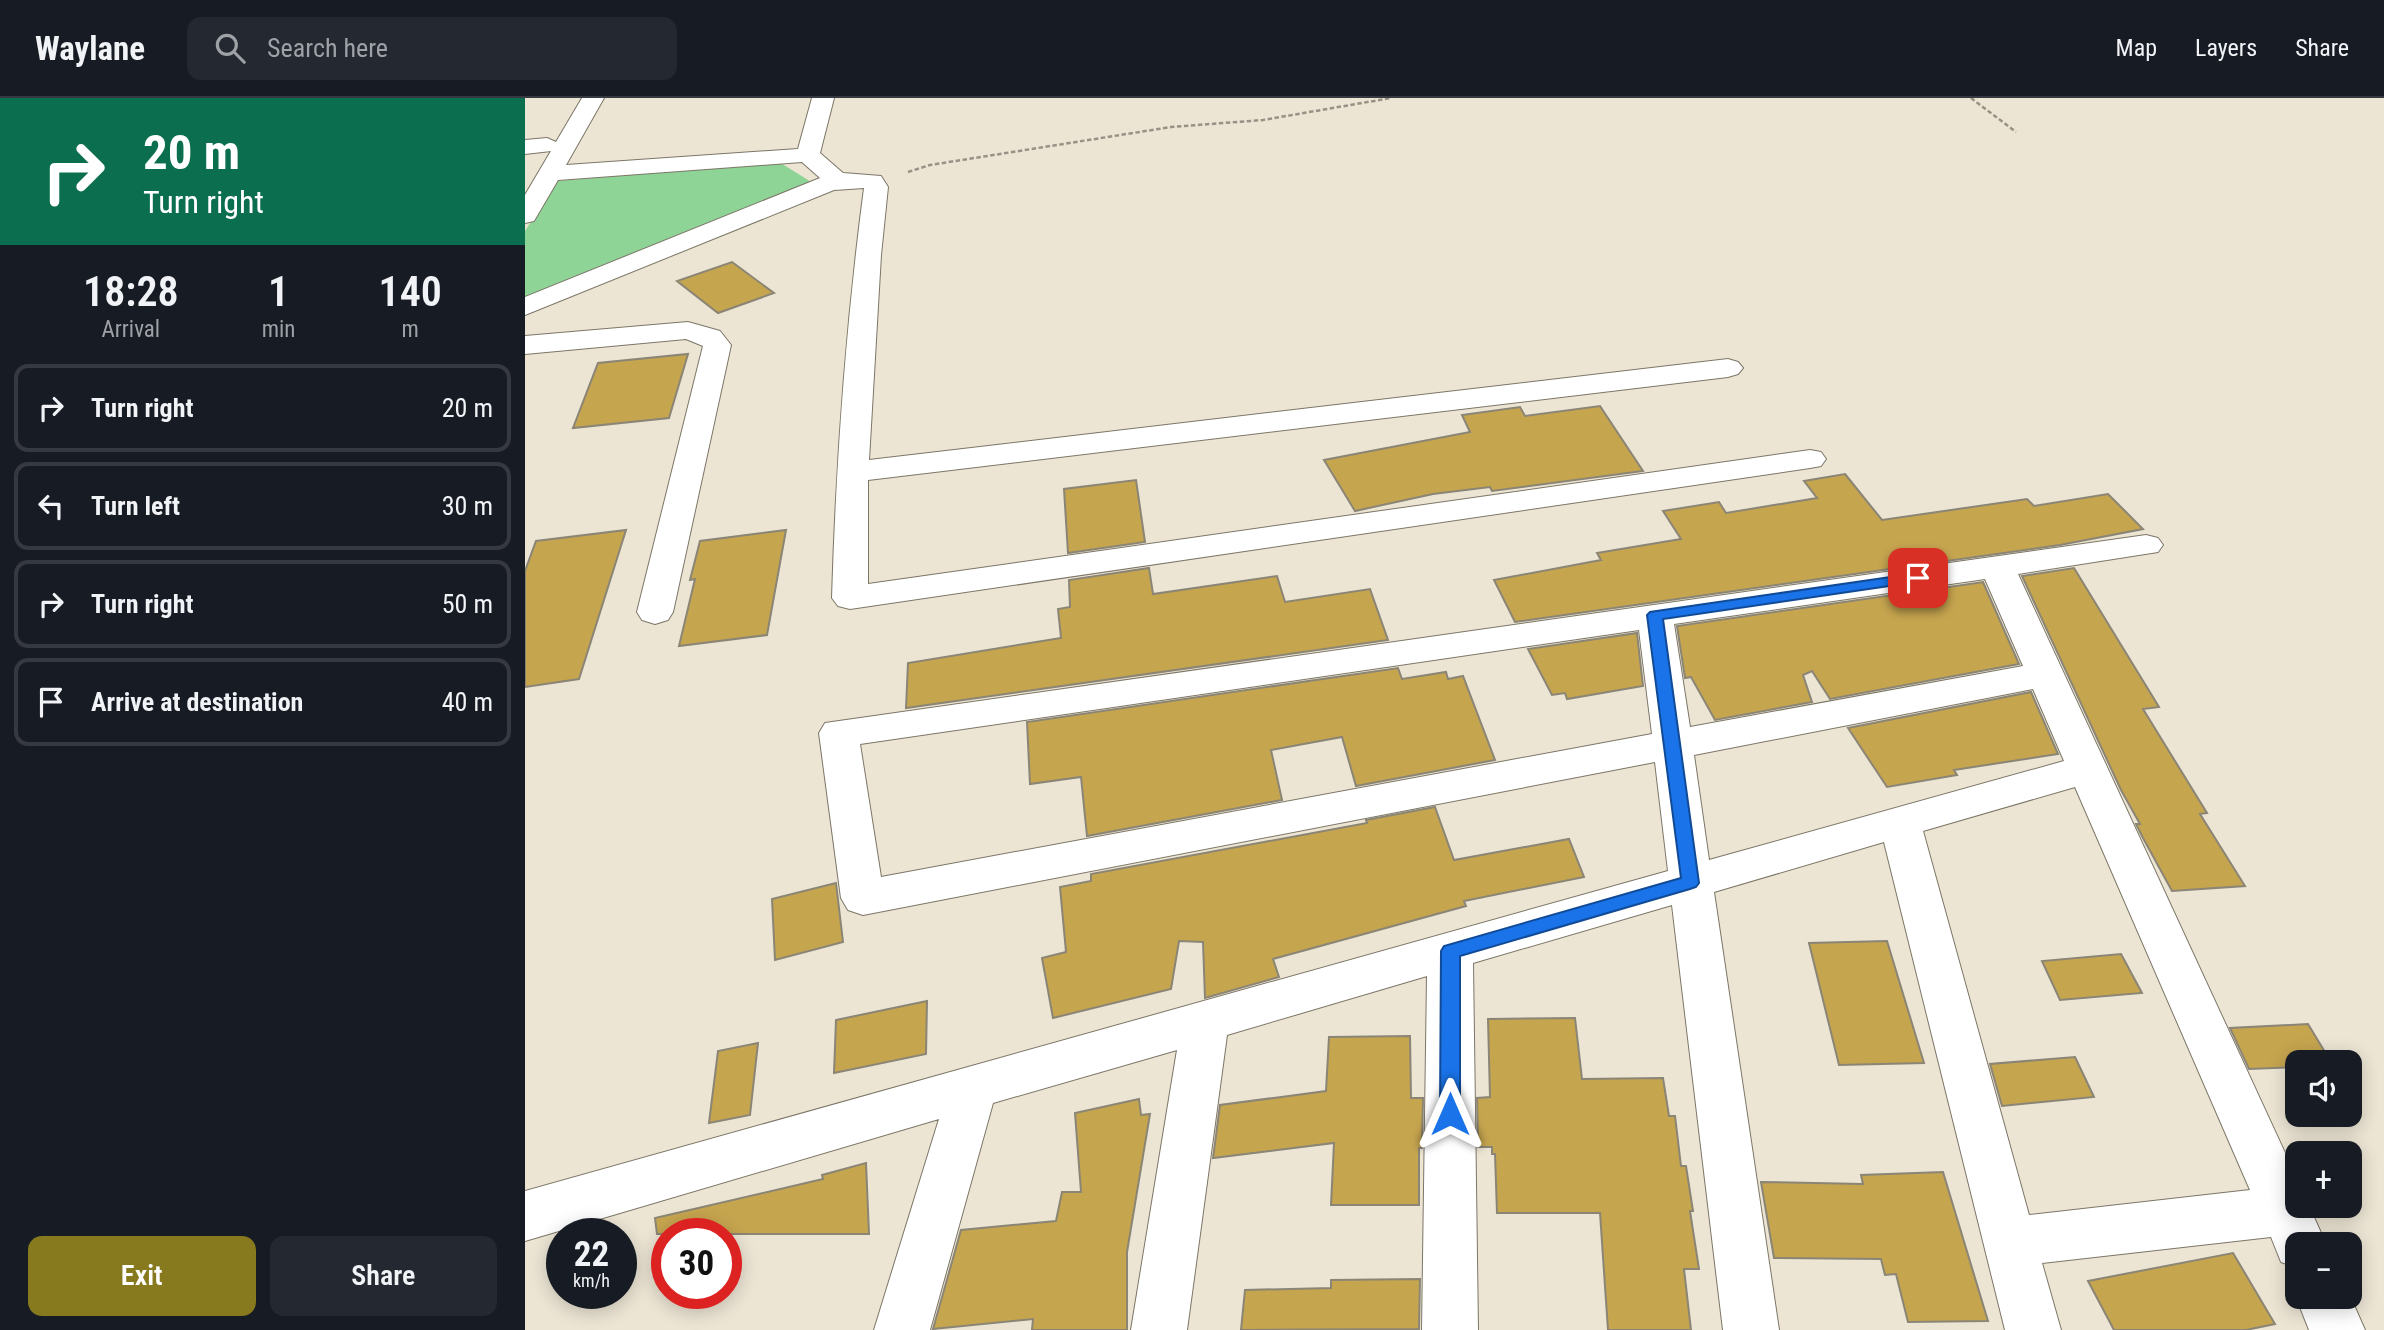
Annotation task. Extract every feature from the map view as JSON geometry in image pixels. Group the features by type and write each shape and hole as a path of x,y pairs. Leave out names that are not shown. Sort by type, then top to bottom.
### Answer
{"street":[{"path":"525,178 536,146 576,98"},
{"path":"525,216 593,98"},
{"path":"808,155 823,98"},
{"path":"552,173 808,155 837,181"},
{"path":"525,307 837,181 873,181 876,187 865,282 852,472 851,598 1810,459"},
{"path":"525,345 688,330 710,337 717,345 655,612"},
{"path":"852,472 1728,368"},
{"path":"2045,674 863,898 839,733 2146,545"},
{"path":"1997,567 2292,1227 2010,1242"},
{"path":"1655,615 1751,1330"},
{"path":"525,1216 2089,768"},
{"path":"1900,822 2033,1330"},
{"path":"1450,951 1450,1330"},
{"path":"1159,1330 1205,1022"},
{"path":"902,1330 972,1088"},
{"path":"2328,1309 2337,1330"}],"path":[{"path":"873,181 930,165 1010,152 1171,127 1263,120 1391,98"},
{"path":"1971,98 2015,132"}],"green space":[{"path":"779,162 813,183 525,299 525,231 557,181"}],"building":[{"path":"732,262 774,293 718,313 677,281"},
{"path":"688,354 669,418 573,428 598,363"},
{"path":"1600,406 1643,471 1492,491 1490,487 1433,494 1355,511 1324,460 1470,432 1462,415 1520,407 1525,416"},
{"path":"1845,474 1882,520 2027,499 2034,506 2108,494 2143,529 2060,545 1515,622 1494,580 1601,560 1597,553 1681,539 1663,511 1719,502 1726,513 1817,498 1804,481"},
{"path":"1136,480 1145,542 1068,553 1064,489"},
{"path":"626,530 579,679 525,687 525,571 536,541"},
{"path":"786,530 767,635 679,646 695,579 690,580 700,541"},
{"path":"1149,568 1153,594 1277,576 1285,602 1370,589 1388,640 906,708 908,663 1061,638 1058,609 1070,607 1069,580"},
{"path":"2074,568 2159,707 2143,709 2207,813 2200,814 2245,886 2172,891 2143,838 2136,824 2140,824 2121,790 2022,576"},
{"path":"1983,582 2019,664 1830,699 1812,671 1803,675 1812,702 1715,720 1691,677 1685,678 1677,626"},
{"path":"1637,633 1643,686 1567,699 1565,693 1552,695 1528,649"},
{"path":"1398,668 1402,679 1446,672 1448,679 1463,676 1495,760 1356,786 1342,737 1271,750 1282,800 1087,836 1081,777 1030,784 1027,722"},
{"path":"2031,692 2058,754 1954,770 1957,775 1887,787 1848,728"},
{"path":"1435,807 1454,860 1569,839 1584,877 1464,901 1466,906 1273,959 1279,977 1205,998 1203,942 1179,941 1171,989 1053,1018 1042,958 1066,952 1060,887 1091,881 1091,874 1367,823 1366,820"},
{"path":"836,883 843,942 775,960 772,899"},
{"path":"1887,941 1924,1063 1839,1065 1809,943"},
{"path":"2121,954 2142,993 2060,1000 2042,961"},
{"path":"927,1001 926,1054 834,1073 836,1020"},
{"path":"1575,1018 1582,1079 1663,1078 1669,1116 1675,1116 1681,1166 1686,1166 1693,1211 1690,1211 1699,1269 1684,1269 1691,1330 1608,1330 1600,1213 1497,1213 1495,1154 1492,1154 1492,1147 1478,1147 1477,1098 1490,1097 1488,1019"},
{"path":"2308,1024 2324,1050 2285,1050 2285,1068 2249,1069 2230,1028"},
{"path":"1410,1036 1411,1098 1423,1098 1422,1148 1419,1148 1419,1205 1331,1205 1334,1143 1213,1158 1220,1105 1326,1091 1329,1037"},
{"path":"758,1043 750,1115 709,1123 718,1051"},
{"path":"2075,1057 2094,1097 2002,1106 1990,1064"},
{"path":"1139,1099 1141,1115 1150,1114 1127,1252 1127,1330 1032,1330 1033,1319 933,1329 961,1230 1056,1221 1062,1192 1081,1192 1075,1113"},
{"path":"866,1163 869,1234 742,1234 742,1218 655,1218 823,1179 822,1175"},
{"path":"1943,1172 1988,1321 1908,1322 1896,1274 1885,1275 1881,1259 1774,1258 1761,1182 1863,1184 1861,1175"},
{"path":"2233,1253 2275,1324 2246,1330 2114,1330 2088,1281"},
{"path":"1420,1279 1419,1329 1241,1330 1245,1290 1331,1288 1331,1280"}],"route":[{"path":"1450,1114 1450,951 1690,883 1655,615 1918,578"}]}
